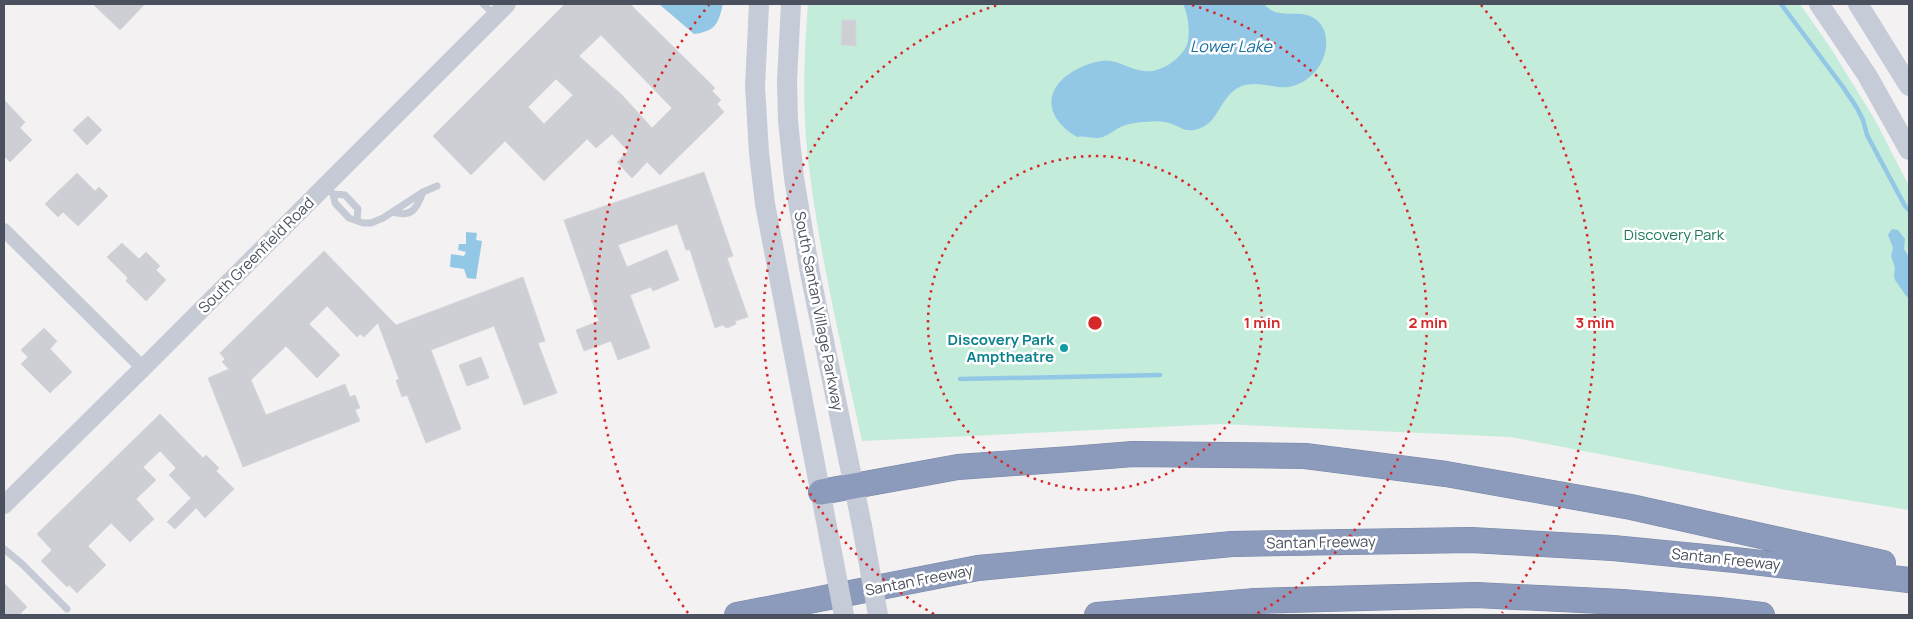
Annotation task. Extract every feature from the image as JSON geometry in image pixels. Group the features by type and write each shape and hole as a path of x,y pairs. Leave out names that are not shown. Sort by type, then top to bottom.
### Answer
{"highway":[{"path":"821,492 958,467 1133,454 1305,456 1446,474 1631,507 1909,570"},
{"name":"Santan Freeway","path":"737,615 978,568 1232,544 1490,541 1612,548 1698,556 1909,580"},
{"path":"1097,615 1255,601 1476,595 1622,602 1762,615"}],"main road":[{"path":"759,4 755,86 759,153 765,204 844,615"},
{"name":"South Santan Village Parkway","path":"791,4 787,81 788,121 794,178 810,273 862,526 878,615"},
{"path":"1819,4 1866,75 1909,150"},
{"path":"1858,4 1909,86"}],"street":[{"name":"South Greenfield Road","path":"4,505 143,368 329,190 495,8"},
{"path":"4,230 143,368"}],"lane":[{"path":"329,190 335,202 349,218 371,223 393,212 423,192 437,186"},
{"path":"329,190 345,195 358,209 357,220"},
{"path":"4,549 21,563 66,609"}],"green space":[{"name":"Discovery Park","path":"808,4 1800,4 1830,47 1875,120 1909,186 1909,510 1786,490 1511,437 1222,424 862,441 818,230 808,159 804,81"}],"water":[{"path":"659,4 723,4 715,25 707,31 694,34"},
{"name":"Lower Lake","path":"1183,4 1264,4 1271,10 1279,13 1311,16 1318,21 1324,30 1326,49 1323,58 1313,74 1297,84 1282,87 1249,84 1236,89 1225,100 1208,124 1202,128 1190,130 1163,122 1138,122 1096,138 1077,137 1063,126 1055,115 1051,104 1053,93 1068,74 1081,67 1103,61 1115,62 1137,70 1157,70 1171,63 1182,53 1189,37 1189,27"},
{"path":"1892,229 1898,230 1905,239 1904,249 1909,257 1909,296 1907,297 1895,280 1895,268 1891,256 1893,248 1888,235"},
{"path":"466,232 477,233 476,240 482,241 476,279 467,278 464,269 450,267 451,254 464,256 466,252 458,250 459,244 466,244"}],"building":[{"path":"93,4 145,4 120,30"},
{"path":"565,4 630,4 715,88 712,91 721,100 717,104 724,112 660,175 647,162 632,178 617,162 628,151 612,134 596,148 587,139 544,181 505,141 471,175 433,136","holes":["601,35 672,108 652,128 622,95 579,56","556,79 573,95 544,124 528,107"]},
{"path":"842,20 856,20 856,46 841,45"},
{"path":"4,100 25,122 20,128 32,140 10,162 4,156"},
{"path":"88,116 102,130 87,145 73,130"},
{"path":"704,172 733,256 727,258 748,317 735,321 736,324 727,328 722,325 715,328 690,250 686,250 677,224 618,245 627,267 667,250 679,280 653,291 651,287 630,295 650,348 618,360 611,341 584,351 576,330 599,321 564,220"},
{"path":"77,173 95,191 99,187 108,196 78,226 63,212 58,217 45,204"},
{"path":"122,243 139,259 146,252 160,266 156,270 166,280 146,301 126,281 128,278 107,257"},
{"path":"324,251 396,325 523,277 545,341 538,343 557,393 524,405 494,326 431,350 461,429 426,443 407,395 402,397 396,380 399,379 378,323 364,337 360,334 357,337 327,306 309,324 340,355 317,378 286,346 251,380 266,415 345,384 350,397 355,395 360,408 355,410 360,421 243,467 208,378 229,369 222,362 225,359 220,353"},
{"path":"44,328 57,341 50,349 72,372 50,393 21,364 28,357 21,350"},
{"path":"481,357 489,378 467,386 459,365"},
{"path":"160,414 203,458 206,455 219,468 216,471 234,489 205,518 196,508 175,529 167,522 191,498 169,475 176,468 160,451 143,467 156,480 136,499 154,519 130,542 111,523 88,546 106,565 77,593 69,585 67,587 41,561 52,550 37,534"},
{"path":"4,583 27,607 19,615 4,615"}],"waterway":[{"path":"1781,4 1857,108 1867,135 1905,206 1909,210"},
{"path":"960,379 1160,375"}],"place":[{"name":"Discovery Park Amptheatre","path":"1064,348"}]}
